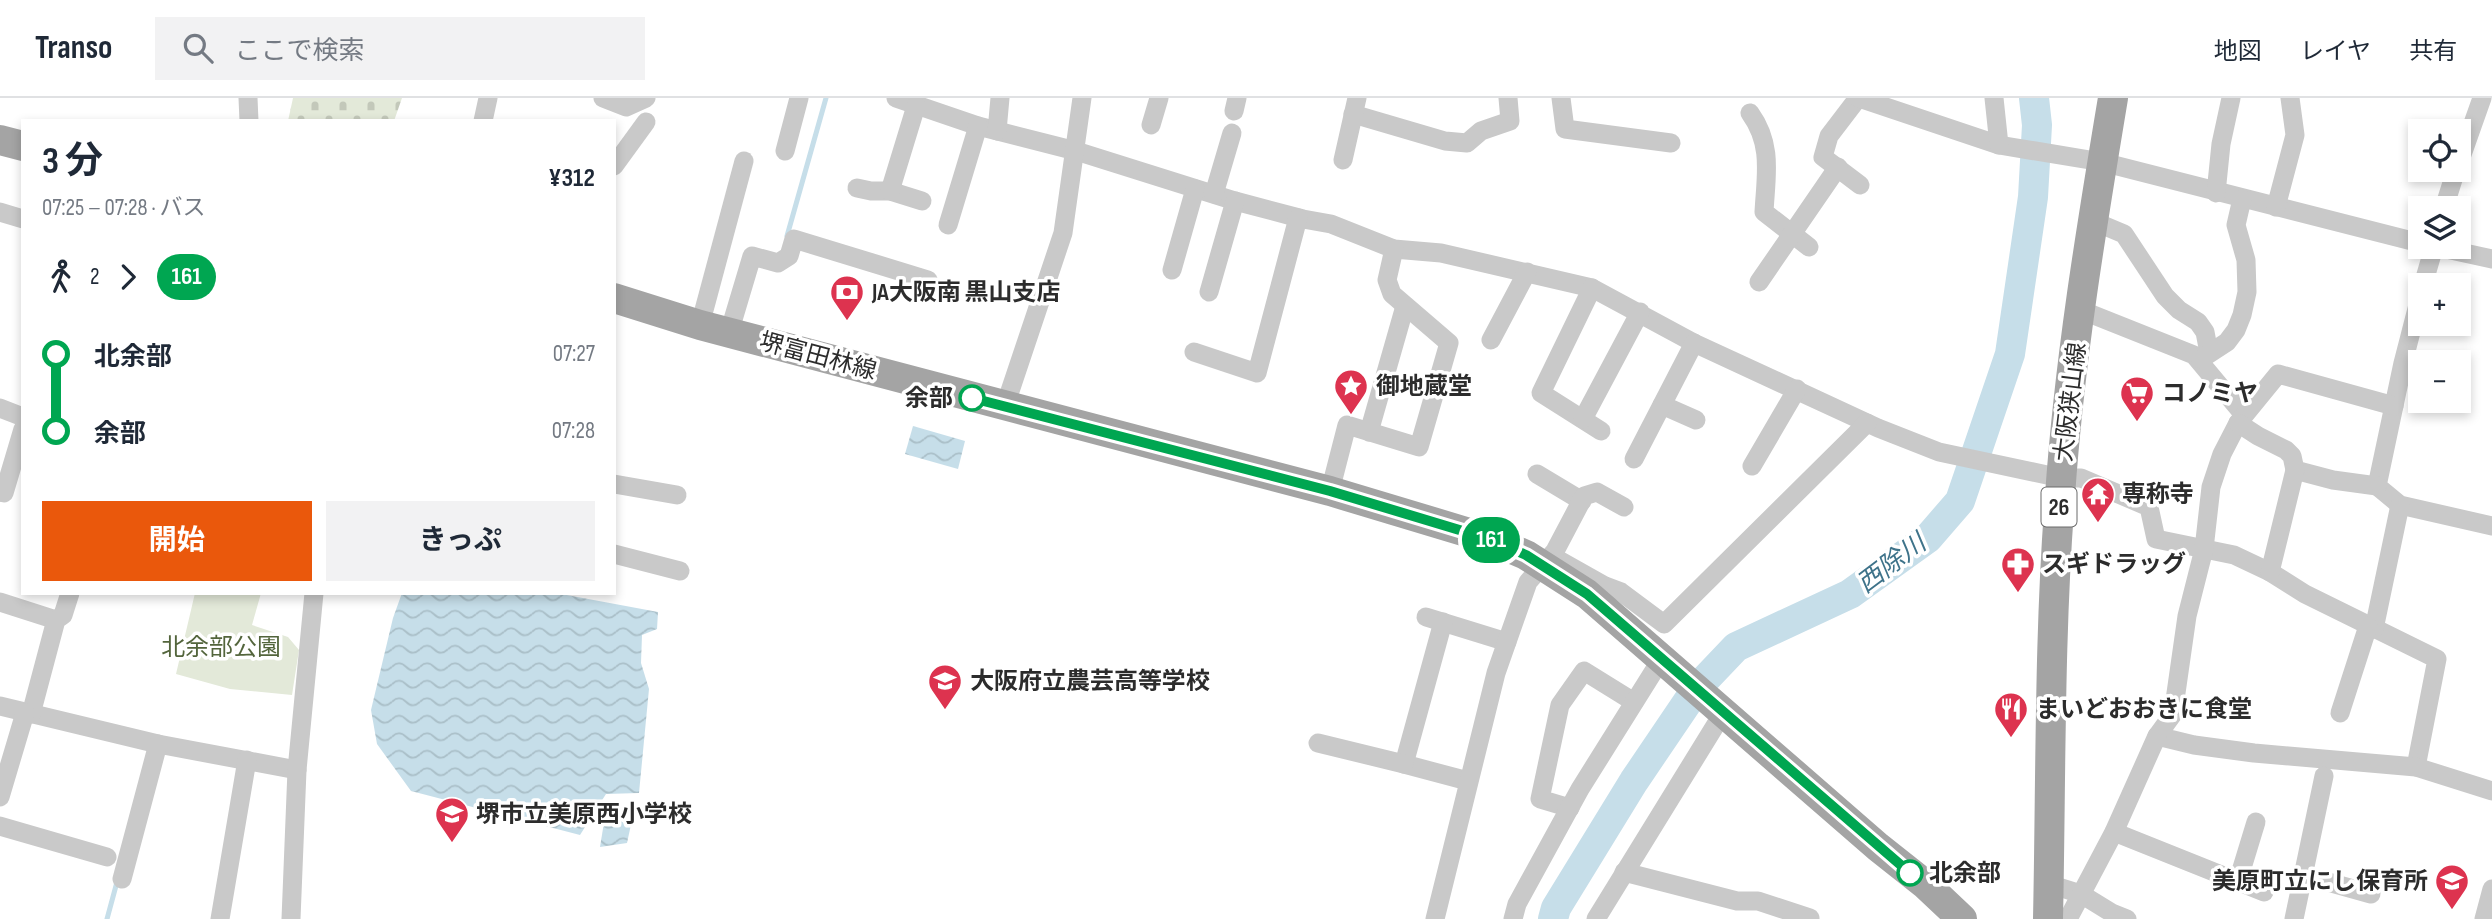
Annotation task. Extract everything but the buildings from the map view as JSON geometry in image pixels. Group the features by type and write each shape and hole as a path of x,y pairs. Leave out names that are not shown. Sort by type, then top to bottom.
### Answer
{"main road":[{"name":"大阪狭山線","path":"2048,919 2053,639 2061,478 2093,221 2113,98"},
{"path":"0,140 21,145"},
{"name":"堺富田林線","path":"616,299 729,333 1330,491 1486,538 1526,555 1546,560 1962,919"}],"street":[{"path":"248,98 249,119"},
{"path":"483,119 488,98"},
{"path":"603,98 626,107 646,98"},
{"path":"785,151 799,98"},
{"path":"897,98 978,126 1076,151 1235,201 1331,224 1394,249 1441,253 1592,288 1694,343 1867,423 1945,453 2061,478 2081,478 2150,507 2156,538 2234,555 2371,628 2437,659 2416,766"},
{"path":"997,131 1000,98"},
{"path":"1005,407 1063,233 1082,98"},
{"path":"1151,125 1159,98"},
{"path":"1343,160 1355,106 1445,141 1467,143 1481,131 1510,121 1508,98"},
{"path":"1561,98 1565,129 1671,143"},
{"path":"1860,185 1823,157 1829,136 1859,98 2003,146 2102,162 2408,240"},
{"path":"1994,98 2003,146"},
{"path":"2216,193 2221,144 2231,98"},
{"path":"2276,207 2295,135 2290,98"},
{"path":"2471,129 2482,98"},
{"path":"890,191 916,106"},
{"path":"1750,113 1758,125 1768,152 1764,212 1809,247"},
{"path":"616,163 646,122"},
{"path":"948,225 978,126"},
{"path":"1172,270 1232,133"},
{"path":"700,325 744,161"},
{"path":"1759,282 1838,167"},
{"path":"858,188 890,191 922,201"},
{"path":"2081,310 2194,355 2204,357 2227,342 2242,315 2247,292 2246,260 2236,225 2242,199"},
{"path":"1209,292 1235,201"},
{"path":"0,212 21,218"},
{"path":"1194,352 1257,373 1298,218"},
{"path":"2093,221 2124,234 2165,296 2179,310 2198,322 2205,332 2204,357 2241,419 2258,436 2286,450 2292,456 2295,470 2270,572"},
{"path":"729,333 752,256 778,263 789,256 794,239 928,280"},
{"path":"1330,491 1347,425 1419,447 1448,343 1392,294 1387,280 1394,249"},
{"path":"2471,255 2492,259"},
{"path":"1492,340 1527,272"},
{"path":"1592,288 1541,393 1601,431"},
{"path":"1368,432 1405,306"},
{"path":"1583,419 1640,312"},
{"path":"2377,486 2411,336"},
{"path":"1634,459 1694,343"},
{"path":"2068,919 2114,832 2157,736 2173,714 2188,616 2204,549 2211,486 2222,454 2241,419 2278,374 2394,406"},
{"path":"1752,466 1797,390"},
{"path":"1662,405 1696,420"},
{"path":"0,408 21,415"},
{"path":"1546,560 1620,592 1664,624 1867,423"},
{"path":"21,435 2,492 21,500"},
{"path":"2295,470 2333,480 2377,486 2400,505 2492,526"},
{"path":"1537,474 1582,500"},
{"path":"616,487 677,495"},
{"path":"1435,919 1496,673 1528,582 1546,560 1584,496 1597,492 1624,507"},
{"path":"2340,713 2371,628 2400,505"},
{"path":"616,555 680,571"},
{"path":"0,797 56,621 63,615 69,595"},
{"path":"291,919 297,771 314,595"},
{"path":"0,602 56,621"},
{"path":"1405,764 1435,620 1507,642"},
{"path":"1513,919 1517,904 1570,808 1634,702 1665,661"},
{"path":"1570,808 1540,799 1560,705 1584,671 1634,702"},
{"path":"0,706 158,744 297,771"},
{"path":"1596,919 1719,710"},
{"path":"2157,736 2194,745 2253,753 2416,766 2492,791"},
{"path":"1318,743 1468,781"},
{"path":"122,879 158,744"},
{"path":"220,919 247,760"},
{"path":"2294,919 2324,776"},
{"path":"2238,881 2256,822"},
{"path":"0,827 107,857"},
{"path":"2114,832 2264,892"},
{"path":"1624,872 1737,901 1758,901 1810,918"},
{"path":"2303,874 2371,894"},
{"path":"2049,884 2081,894 2127,919"},
{"path":"2484,919 2492,889"}],"green space":[{"path":"293,98 402,98 395,119 288,119"},
{"name":"北余部公園","path":"195,595 260,595 252,625 288,637 299,650 292,695 230,689 176,674"}],"water":[{"path":"913,426 965,441 958,469 905,454"},
{"path":"401,595 567,595 658,612 657,629 642,635 641,663 649,689 639,793 606,794 580,835 411,791 377,744 371,710 393,618"},
{"path":"607,804 635,806 627,843 600,847"}],"waterway":[{"path":"787,236 826,98"},
{"name":"西除川","path":"1553,919 1556,908 1634,781 1697,688 1736,647 1850,594 1928,538 1960,501 2010,354 2033,197 2037,125 2034,98"},
{"path":"107,919 117,882"}],"bus line":[{"name":"161","path":"972,398 1330,491 1486,538 1526,555 1587,594 1910,873"}],"place":[{"name":"JA大阪南 黒山支店","path":"847,322"},
{"name":"余部","path":"972,398"},
{"name":"御地蔵堂","path":"1351,416"},
{"name":"コノミヤ","path":"2137,423"},
{"name":"専称寺","path":"2098,524"},
{"name":"スギドラッグ","path":"2018,594"},
{"name":"大阪府立農芸高等学校","path":"945,711"},
{"name":"まいどおおきに食堂","path":"2011,739"},
{"name":"堺市立美原西小学校","path":"452,844"},
{"name":"北余部","path":"1910,873"},
{"name":"美原町立にし保育所","path":"2452,911"}]}
